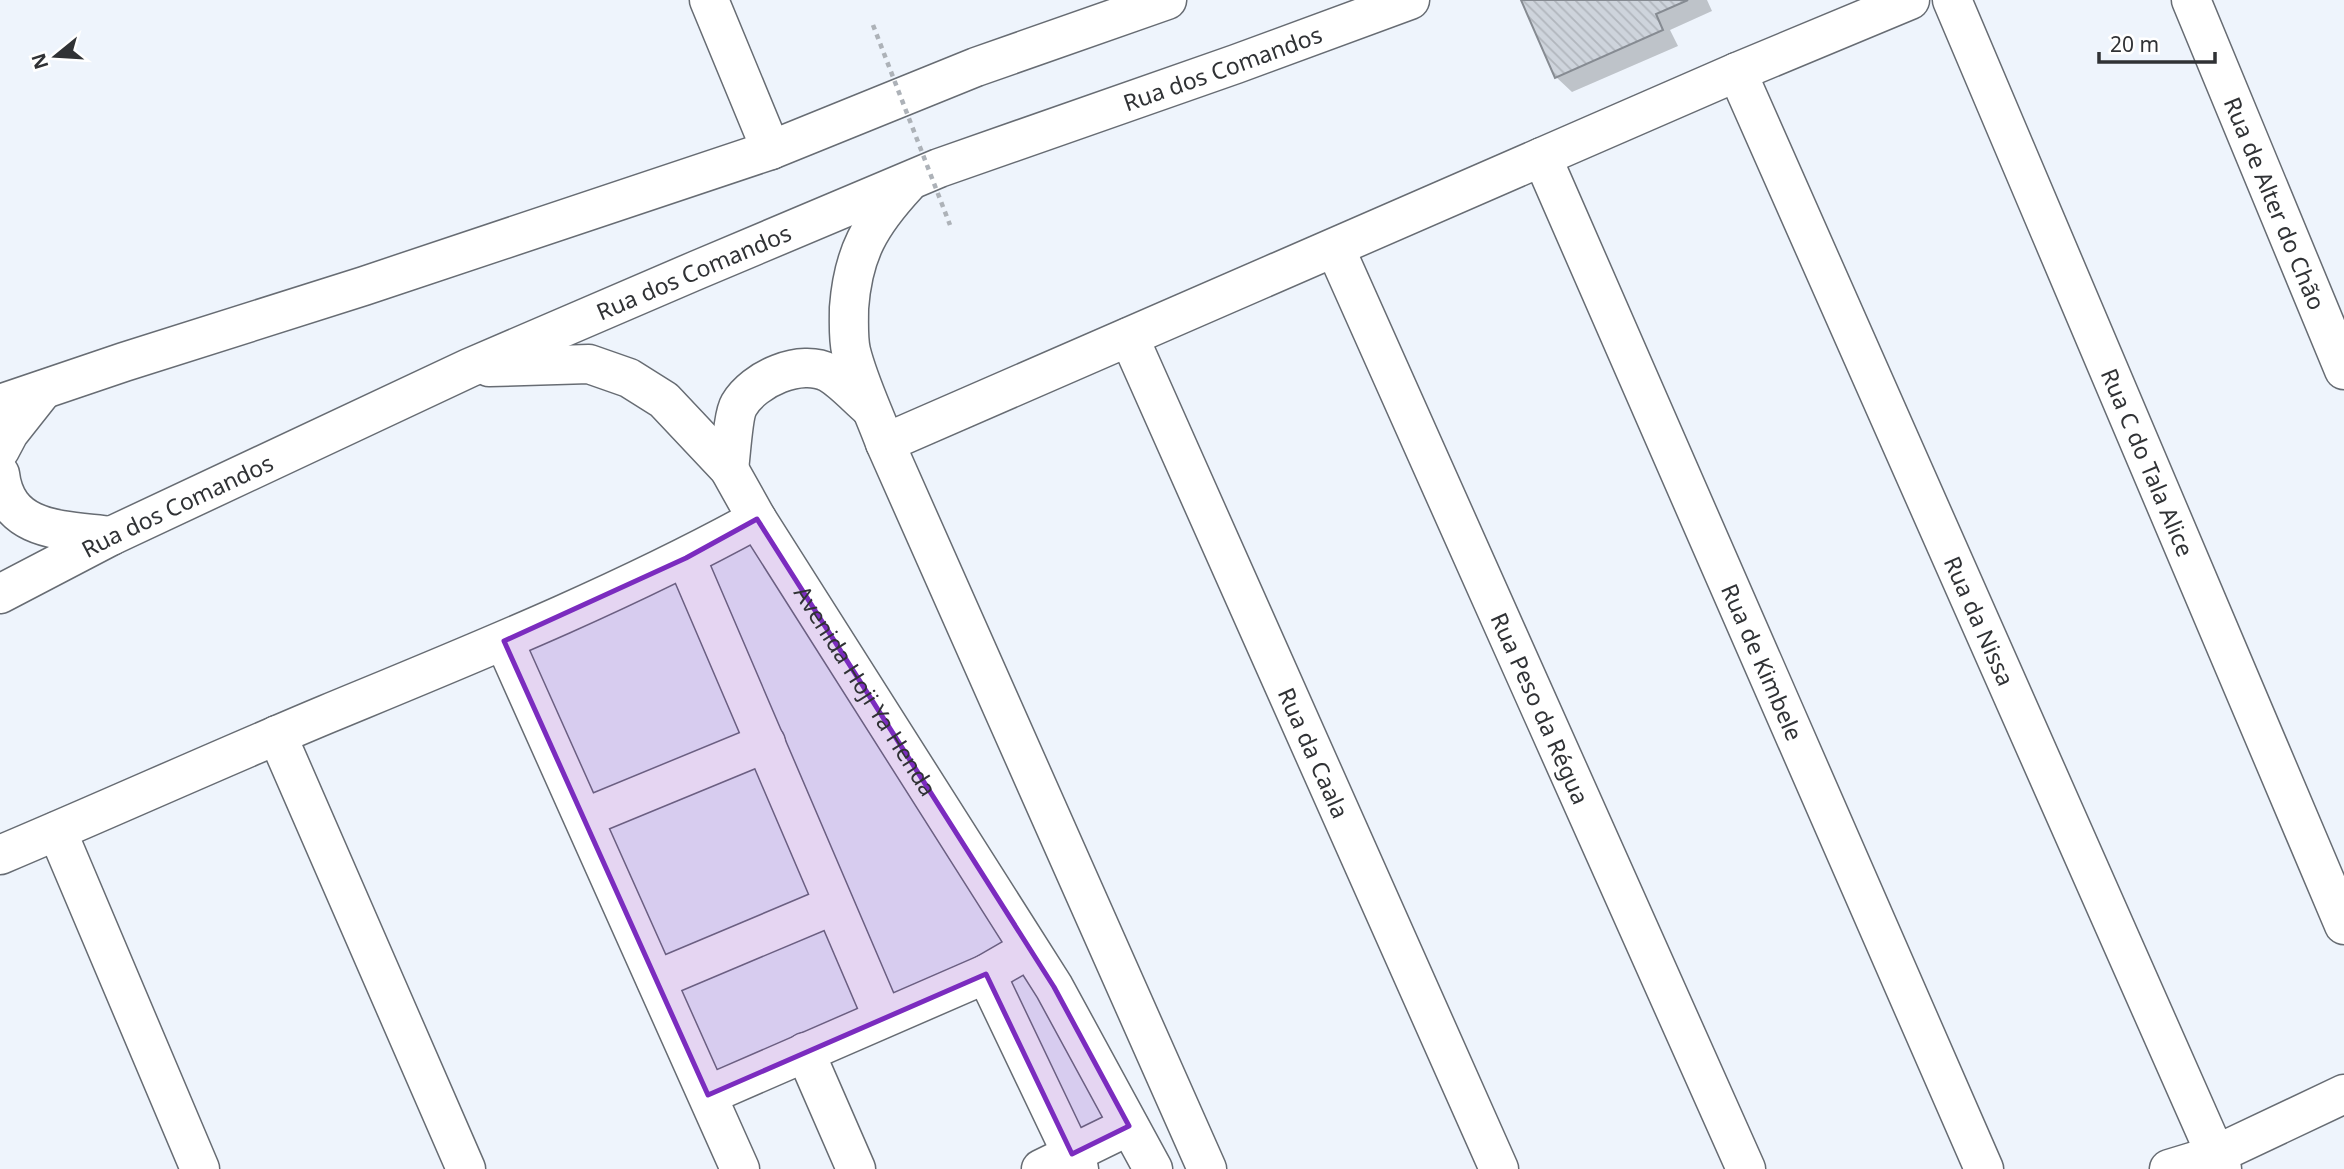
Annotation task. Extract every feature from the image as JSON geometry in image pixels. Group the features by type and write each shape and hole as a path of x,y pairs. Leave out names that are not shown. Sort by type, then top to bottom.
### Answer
{"street":[{"path":"709,0 771,150"},
{"path":"0,404 771,150 976,67 1167,0"},
{"name":"Rua dos Comandos","path":"0,594 111,536 469,368 911,180 1410,0"},
{"path":"879,427 1129,337 1737,72 1910,0"},
{"name":"Rua C do Tala Alice","path":"1952,0 2344,925"},
{"name":"Rua de Alter do Chão","path":"2191,0 2344,370"},
{"name":"Rua da Nissa","path":"1737,72 2218,1162"},
{"name":"Rua de Kimbele","path":"1542,157 1984,1169"},
{"path":"911,180 888,204 870,230 856,260 850,290 851,349 879,427 1207,1169"},
{"name":"Rua Peso da Régua","path":"1335,248 1746,1169"},
{"name":"Rua da Caala","path":"1129,337 1499,1169"},
{"name":"Avenida Hoji Ya Henda","path":"469,368 589,364 629,378 664,400 729,469 757,519 1054,987 1153,1169"},
{"path":"729,469 738,406 757,385 777,374 801,368 828,373 879,427"},
{"path":"0,450 9,433 43,390"},
{"path":"0,474 2,489 11,506 26,519 55,529 111,536"},
{"path":"0,855 277,735 504,641 687,558 757,519"},
{"path":"687,558 883,1018"},
{"path":"504,641 740,1169"},
{"path":"277,735 466,1169"},
{"path":"584,818 765,743"},
{"path":"57,831 200,1169"},
{"path":"656,980 834,905"},
{"path":"708,1095 986,974 1029,949"},
{"path":"986,974 1064,1164 1129,1126"},
{"path":"804,1052 856,1169"},
{"path":"2169,1169 2218,1162 2344,1094"}],"path":[{"path":"873,25 950,225"}],"highlighted area":[{"path":"757,519 1054,987 1129,1126 1072,1154 986,974 708,1095 504,641 686,558"}],"building":[{"path":"1521,0 1688,0 1656,14 1663,30 1555,78"}]}
